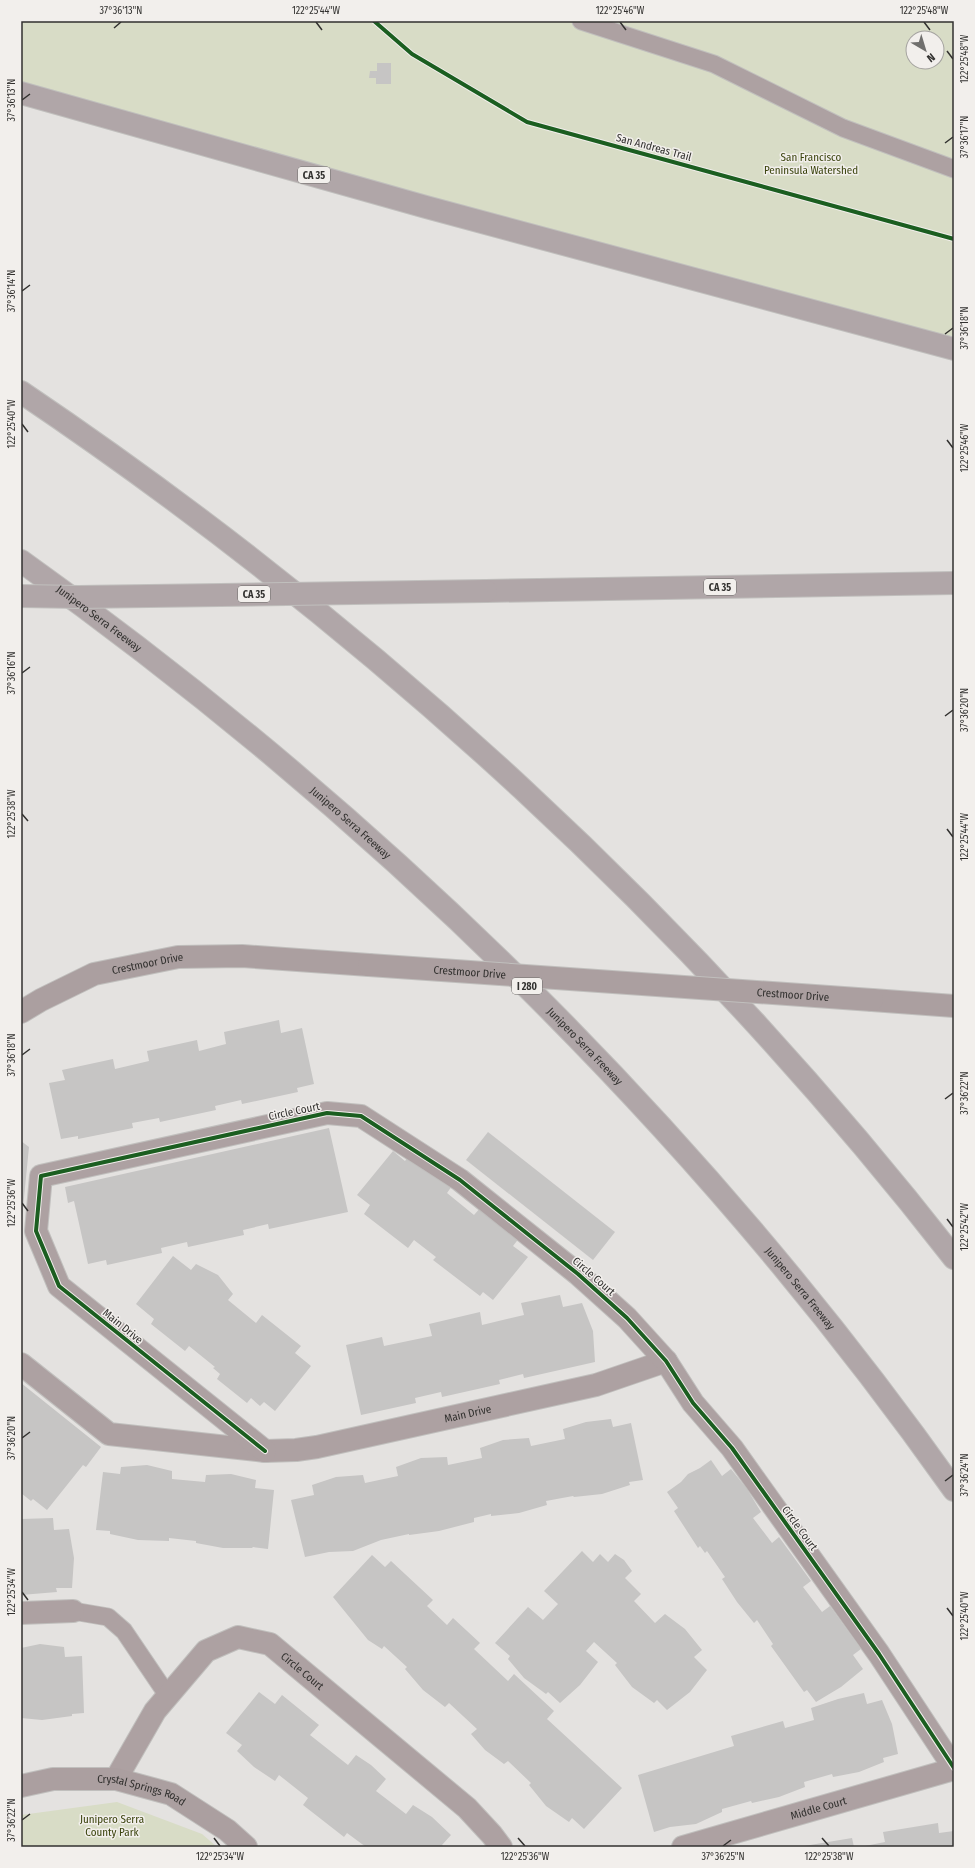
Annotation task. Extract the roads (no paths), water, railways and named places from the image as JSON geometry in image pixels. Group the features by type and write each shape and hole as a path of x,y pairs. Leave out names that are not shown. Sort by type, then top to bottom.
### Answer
{"highway":[{"name":"CA 35","path":"21,93 419,205 954,349"},
{"path":"21,392 154,486 267,570 428,705 527,794 638,901 756,1024 830,1107 954,1258"},
{"name":"Junipero Serra Freeway","path":"21,561 154,659 266,749 379,847 535,994 674,1141 769,1250 860,1363 954,1490"},
{"name":"CA 35","path":"21,596 78,597 954,583"}],"street":[{"name":"Crestmoor Drive","path":"21,1012 41,1000 94,974 178,957 242,956 954,1006"},
{"name":"Circle Court","path":"40,1176 327,1113 361,1116 460,1180 578,1274 627,1318 666,1361 694,1403 732,1448 879,1654 954,1769"},
{"name":"Main Drive","path":"40,1176 36,1231 59,1286 265,1451"},
{"name":"Main Drive","path":"21,1364 109,1434 265,1451 296,1450 317,1447 596,1385 666,1361"},
{"path":"21,1613 74,1611"},
{"name":"Circle Court","path":"116,1779 155,1711 206,1651 238,1637 270,1644 467,1808 501,1847"},
{"name":"Middle Court","path":"682,1847 954,1769"},
{"name":"Crystal Springs Road","path":"21,1786 53,1779 116,1779 171,1794 227,1830 246,1847"}],"lane":[{"path":"580,21 714,64 843,128 954,169"},
{"path":"74,1611 108,1617 124,1631 168,1696"}],"park label":[{"name":"San Francisco Peninsula Watershed","path":"811,163"},
{"name":"Junipero Serra County Park","path":"112,1825"}]}
